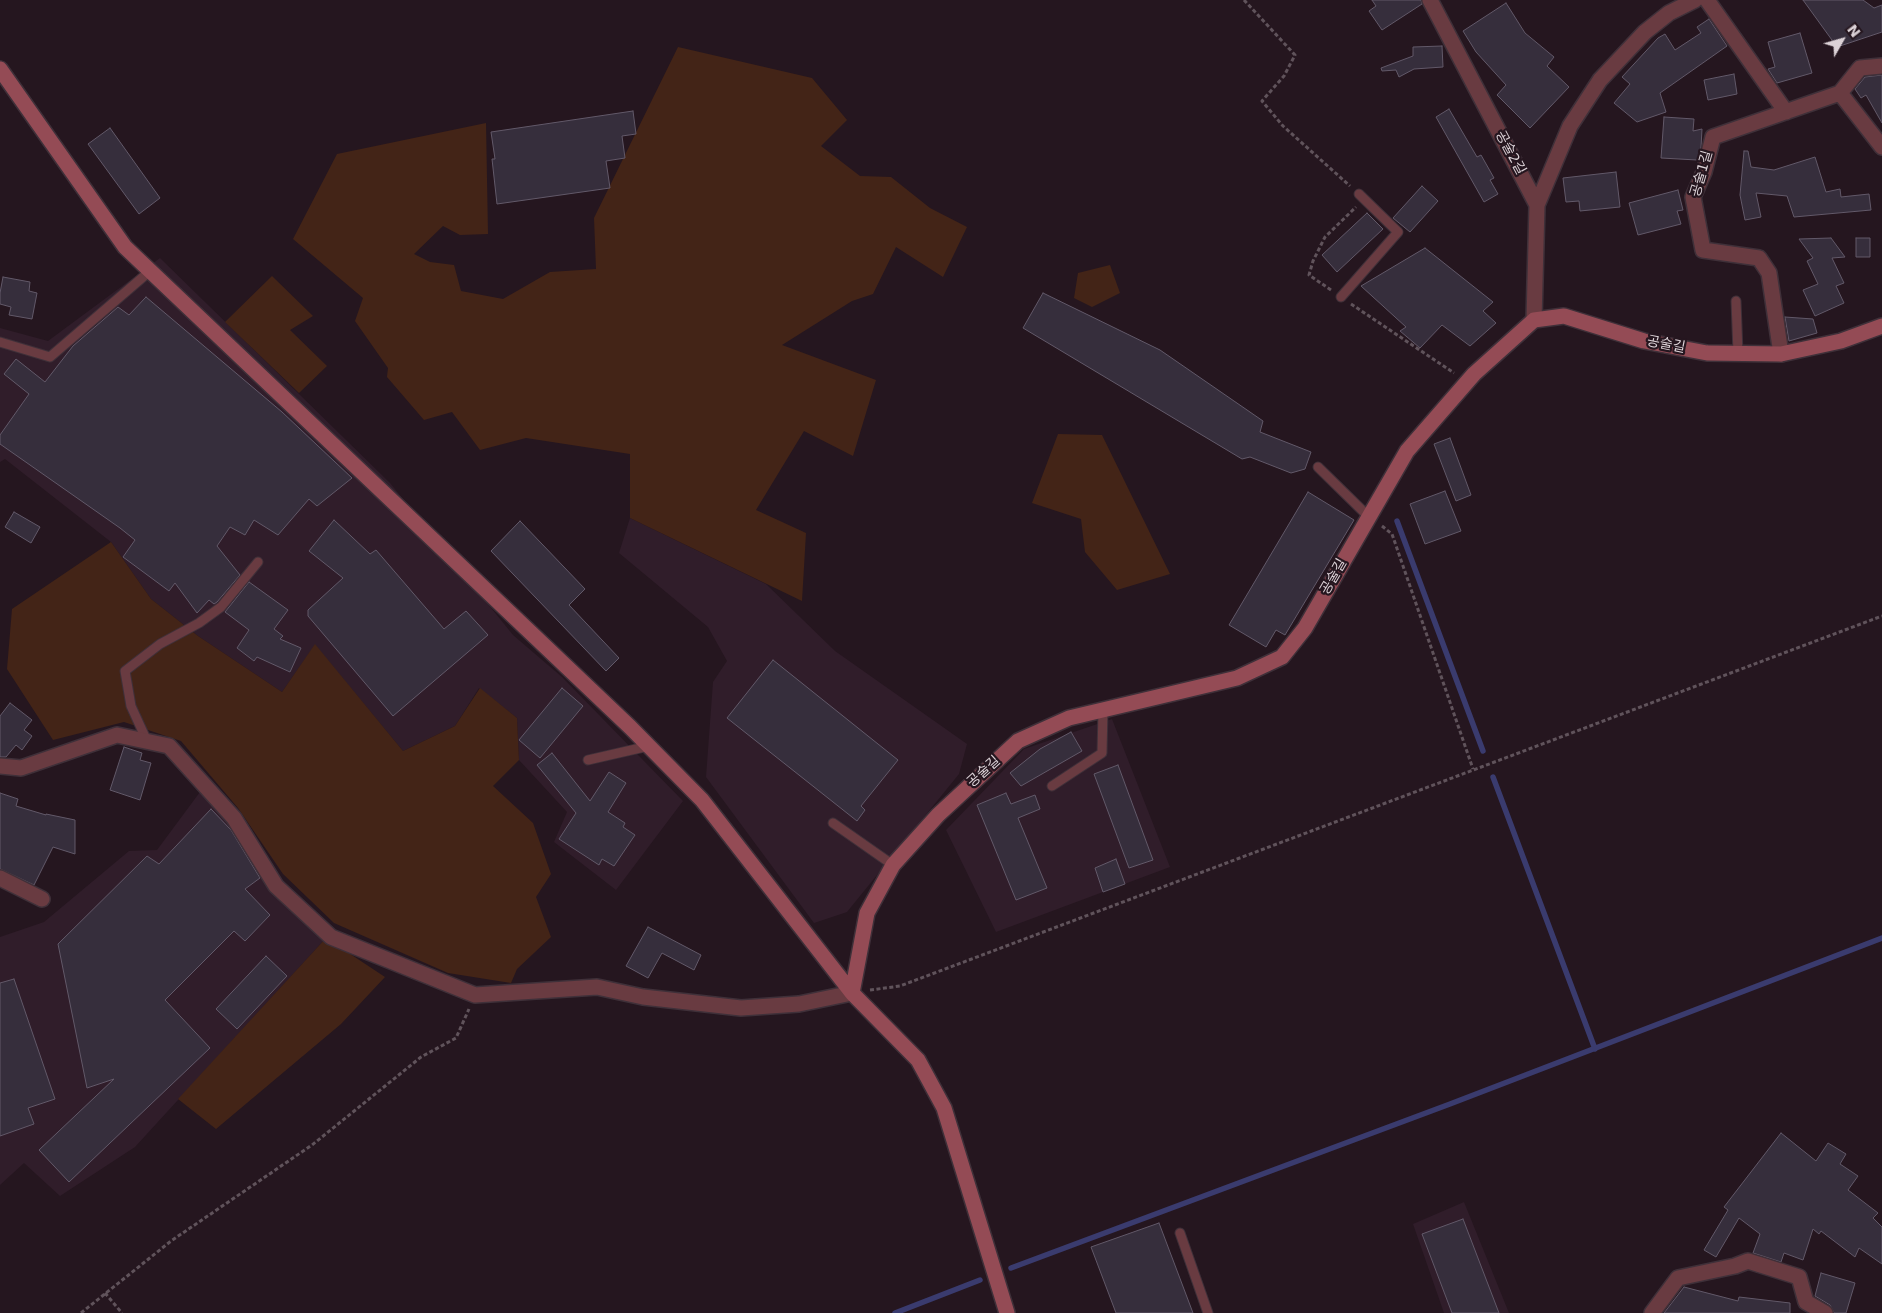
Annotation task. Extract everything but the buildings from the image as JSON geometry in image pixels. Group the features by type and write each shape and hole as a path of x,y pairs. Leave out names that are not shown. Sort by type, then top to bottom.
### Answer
{"street":[{"name":"공술2길","path":"1430,0 1537,206 1534,320"},
{"path":"1537,206 1570,126 1600,80 1645,32 1669,13 1695,0"},
{"path":"1707,0 1786,112"},
{"path":"1882,66 1860,68 1840,93 1882,147"},
{"path":"0,69 125,247 649,746 702,800 852,993 918,1060 944,1108 1008,1313"},
{"name":"공술1길","path":"1781,354 1769,273 1759,258 1703,250 1693,198 1704,172 1713,137 1840,93"},
{"name":"공술길","path":"852,993 868,913 893,865 938,815 1018,741 1069,718 1237,678 1282,657 1305,628 1407,452 1467,382 1534,320 1564,316 1644,341 1707,353 1781,354 1841,341 1882,326"},
{"path":"0,766 20,768 117,735 169,746 234,818 276,886 331,937 475,995 597,987 643,997 740,1008 799,1004 852,993"},
{"path":"0,878 42,900"},
{"path":"1652,1313 1678,1278 1736,1266 1748,1261 1800,1277 1806,1302 1825,1313"}],"lane":[{"path":"1341,297 1398,232 1359,194"},
{"path":"0,342 50,357 150,271"},
{"path":"1736,301 1738,353"},
{"path":"1318,467 1369,517"},
{"path":"147,742 131,706 125,670 160,644 199,623 221,607 258,562"},
{"path":"1052,786 1102,753 1103,710"},
{"path":"588,760 649,746"},
{"path":"833,823 893,865"},
{"path":"1180,1233 1208,1313"}],"path":[{"path":"1244,0 1295,55 1284,76 1262,101 1283,126 1359,194 1357,205 1325,237 1313,261 1310,275 1467,382"},
{"path":"1369,517 1392,534 1473,769"},
{"path":"852,993 900,986 1882,616"},
{"path":"81,1313 171,1241 312,1145 421,1056 456,1038 475,995"},
{"path":"106,1294 122,1313"}],"shaded area":[{"path":"678,47 812,78 847,120 821,146 860,176 891,177 930,208 967,227 943,277 896,247 873,294 852,301 782,345 876,380 853,456 804,431 756,510 806,533 802,601 630,518 630,454 526,438 480,450 452,412 424,420 387,377 388,368 355,321 363,298 293,239 337,154 486,123 488,234 460,235 443,226 414,254 430,262 454,265 461,291 503,299 550,272 596,269 594,218"},
{"path":"160,258 390,483 513,635 562,677 683,801 616,890 554,842 567,812 519,760 517,718 479,688 455,726 403,751 315,645 282,692 198,636 151,599 111,542 5,459 0,462 0,328 48,341"},
{"path":"1110,265 1120,293 1092,307 1074,298 1078,273"},
{"path":"272,276 313,316 290,330 327,366 299,393 225,322"},
{"path":"1058,434 1102,435 1170,574 1117,590 1085,552 1081,519 1032,503"},
{"path":"630,518 766,584 835,651 967,744 959,774 847,912 814,923 706,777 713,682 727,661 708,627 619,553"},
{"path":"111,542 151,599 198,636 282,692 315,644 403,751 455,726 480,688 517,718 519,760 493,786 533,823 551,874 536,897 551,937 517,969 511,983 448,973 334,923 283,874 238,808 181,741 124,722 53,740 7,669 12,609"},
{"path":"1112,719 1170,867 996,932 946,830 1024,749"},
{"path":"200,792 232,825 326,938 135,1147 60,1196 24,1163 0,1185 0,937 44,922 129,851 157,850"},
{"path":"326,938 385,977 341,1024 216,1129 178,1099"},
{"path":"1464,1202 1509,1313 1444,1313 1413,1224"}],"waterway":[{"path":"1397,521 1483,751"},
{"path":"1493,777 1595,1049"},
{"path":"1011,1268 1450,1104 1882,938"},
{"path":"895,1313 980,1280"}]}
